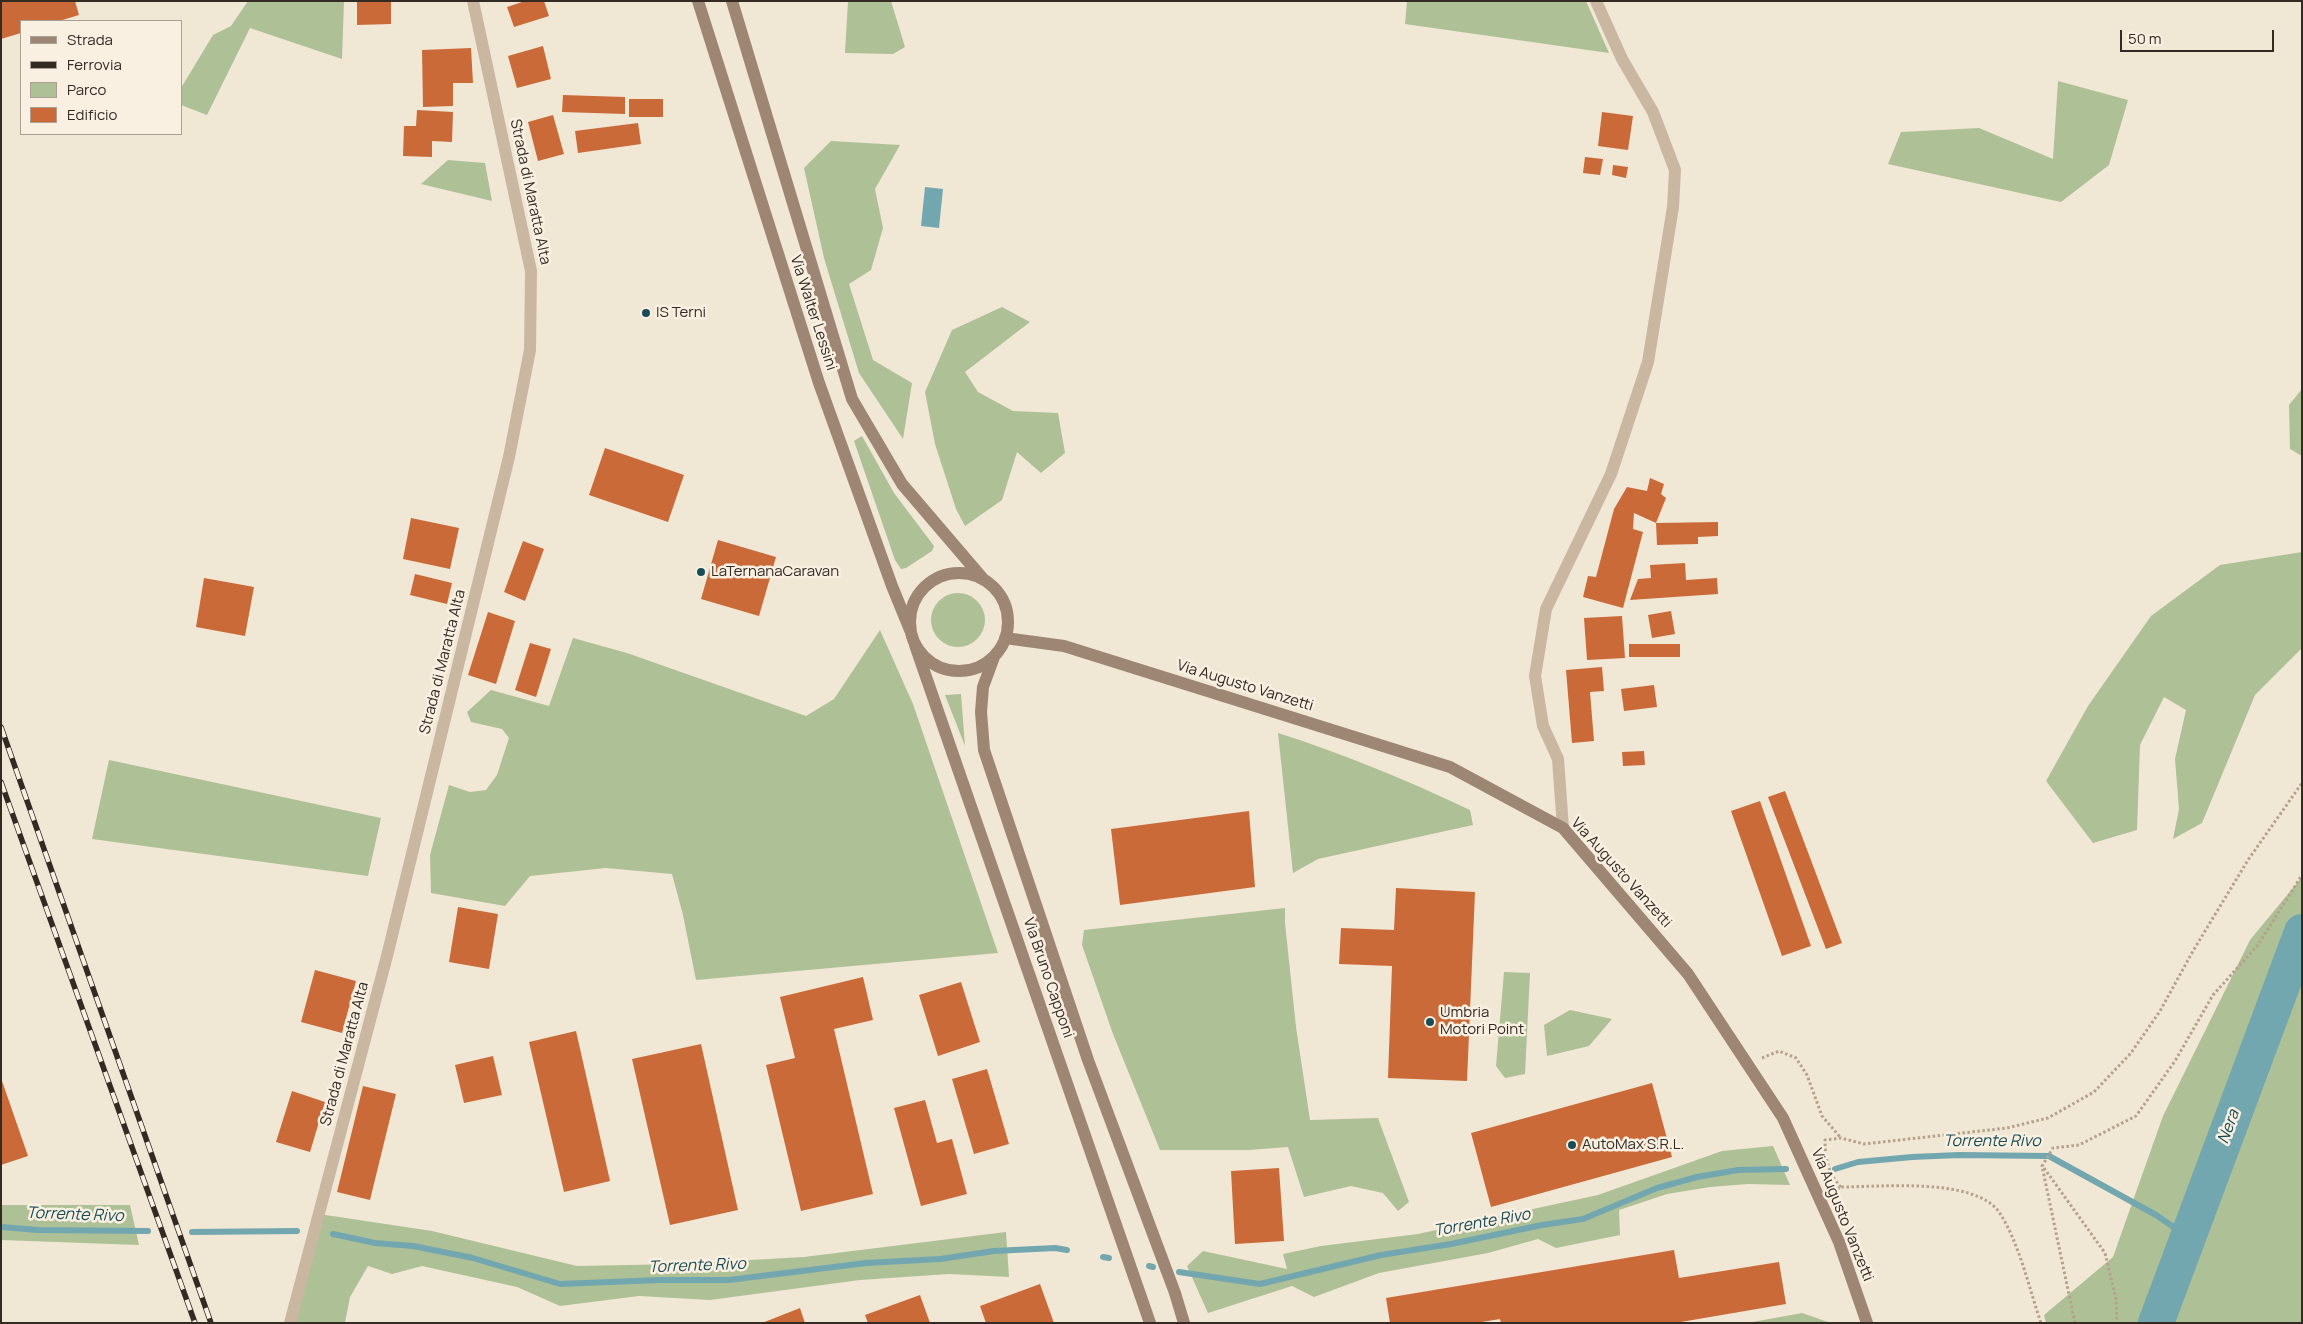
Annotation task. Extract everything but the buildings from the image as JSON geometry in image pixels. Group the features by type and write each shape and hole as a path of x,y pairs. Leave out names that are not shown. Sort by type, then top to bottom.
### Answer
{"main road":[{"name":"Via Walter Lessini","path":"698,1 819,383 892,586 910,630"},
{"name":"Via Walter Lessini","path":"732,1 852,399 902,484 984,580"},
{"path":"953,573 969,574 984,580 997,590 1005,605 1008,621 1005,638 994,657 981,666 967,670 952,670 931,662 916,645 910,630 910,614 915,599 925,586 938,577 953,573"},
{"name":"Via Augusto Vanzetti","path":"1005,638 1064,646 1450,767 1563,828 1688,974 1783,1118 1839,1242 1867,1323"},
{"name":"Via Bruno Capponi","path":"916,645 1150,1323"},
{"name":"Via Bruno Capponi","path":"994,657 982,687 981,712 984,750 1088,1060 1175,1293 1184,1323"}],"street":[{"name":"Strada di Maratta Alta","path":"290,1323 394,928 509,457 530,350 531,271 473,1"},
{"path":"1563,828 1558,759 1543,726 1535,676 1546,609 1611,474 1648,362 1673,208 1675,170 1653,112 1622,58 1596,1"}],"path":[{"path":"2040,1323 2015,1246 1998,1211 1982,1199 1961,1191 1931,1187 1841,1187 1830,1173 1825,1140 1841,1138 1864,1144 2006,1128 2048,1118 2094,1092 2131,1053 2160,1011 2193,951 2248,860 2302,783"},
{"path":"2075,1323 2042,1166 2052,1148 2079,1145 2136,1116 2175,1062 2213,995 2258,945 2302,875"},
{"path":"1765,1056 1779,1051 1796,1058 1807,1075 1822,1116 1841,1138"},
{"path":"2042,1166 2105,1253 2116,1299 2116,1323"}],"green space":[{"path":"248,1 344,1 342,59 250,28 207,115 182,105 182,86 213,35 231,26"},
{"path":"848,1 891,1 905,47 893,54 845,53"},
{"path":"1407,1 1586,1 1609,53 1405,24"},
{"path":"2058,81 2128,100 2109,165 2061,202 1888,164 1901,132 1979,128 2053,159"},
{"path":"831,141 900,145 875,189 883,228 871,270 849,284 873,360 912,383 903,439 859,373 824,258 804,168"},
{"path":"448,160 485,163 492,201 421,184"},
{"path":"1002,307 1030,322 965,372 978,392 1013,411 1058,413 1065,453 1041,473 1017,452 1002,500 965,526 956,509 935,444 925,392 952,330"},
{"path":"2302,389 2302,456 2290,449 2289,405"},
{"path":"862,436 894,493 934,546 932,551 906,568 901,569 895,560 854,441"},
{"path":"2302,552 2302,648 2255,695 2202,823 2173,839 2179,809 2175,759 2186,710 2164,697 2140,745 2137,830 2093,843 2046,781 2088,706 2151,616 2220,565"},
{"path":"953,593 963,593 973,597 981,605 985,620 981,635 973,643 963,647 953,647 943,643 935,635 931,625 931,615 935,605 943,597"},
{"path":"880,630 913,704 998,953 696,980 683,915 672,874 606,868 530,876 505,906 431,893 430,855 449,785 470,792 486,790 497,775 509,738 502,729 471,722 467,712 491,690 549,706 573,638 627,653 806,716 834,699"},
{"path":"961,694 965,746 945,695"},
{"path":"1278,733 1375,768 1470,810 1473,825 1318,859 1293,873"},
{"path":"109,760 381,818 368,876 92,839"},
{"path":"2302,877 2302,1323 2046,1323 2044,1315 2113,1257 2163,1116 2250,940"},
{"path":"1285,908 1296,1027 1310,1120 1378,1118 1409,1202 1398,1211 1383,1193 1351,1186 1304,1197 1288,1147 1249,1150 1160,1150 1113,1034 1082,945 1084,930"},
{"path":"1504,972 1530,973 1525,1074 1505,1078 1496,1066"},
{"path":"1570,1010 1612,1019 1589,1046 1547,1056 1544,1025"},
{"path":"1773,1146 1790,1185 1748,1184 1710,1187 1667,1194 1619,1210 1620,1235 1556,1248 1538,1239 1488,1253 1379,1273 1314,1297 1292,1286 1208,1313 1187,1266 1203,1251 1287,1269 1283,1254 1321,1246 1418,1234 1598,1195 1722,1151"},
{"path":"1,1205 130,1205 139,1245 1,1240"},
{"path":"319,1214 432,1231 577,1266 679,1264 804,1257 1006,1232 1009,1277 949,1274 860,1280 710,1300 639,1296 560,1306 517,1287 422,1266 392,1274 368,1266 350,1297 345,1323 286,1323"},
{"path":"1802,1313 1828,1322 1747,1323"}],"water":[{"path":"925,187 943,189 939,228 921,226"}],"waterway":[{"name":"Nera","path":"2156,1323 2302,932"},
{"name":"Torrente Rivo","path":"1835,1169 1858,1162 1912,1157 1959,1155 2049,1156 2156,1215 2188,1237"},
{"name":"Torrente Rivo","path":"1179,1272 1260,1284 1381,1255 1583,1219 1657,1188 1697,1177 1738,1170 1786,1169"},
{"name":"Torrente Rivo","path":"1,1227 38,1230 148,1231"},
{"name":"Torrente Rivo","path":"192,1232 297,1231"},
{"name":"Torrente Rivo","path":"333,1234 375,1243 413,1246 473,1258 560,1284 660,1280 729,1280 866,1263 940,1259 994,1251 1055,1248 1067,1250"},
{"name":"Torrente Rivo","path":"1103,1257 1109,1258"},
{"name":"Torrente Rivo","path":"1149,1266 1153,1267"}],"railway":[{"path":"1,727 211,1323"},
{"path":"1,782 195,1323"}],"place":[{"name":"IS Terni","path":"646,313"},
{"name":"LaTernanaCaravan","path":"701,572"},
{"name":"Umbria Motori Point","path":"1430,1022"},
{"name":"AutoMax S.R.L.","path":"1572,1145"}]}
